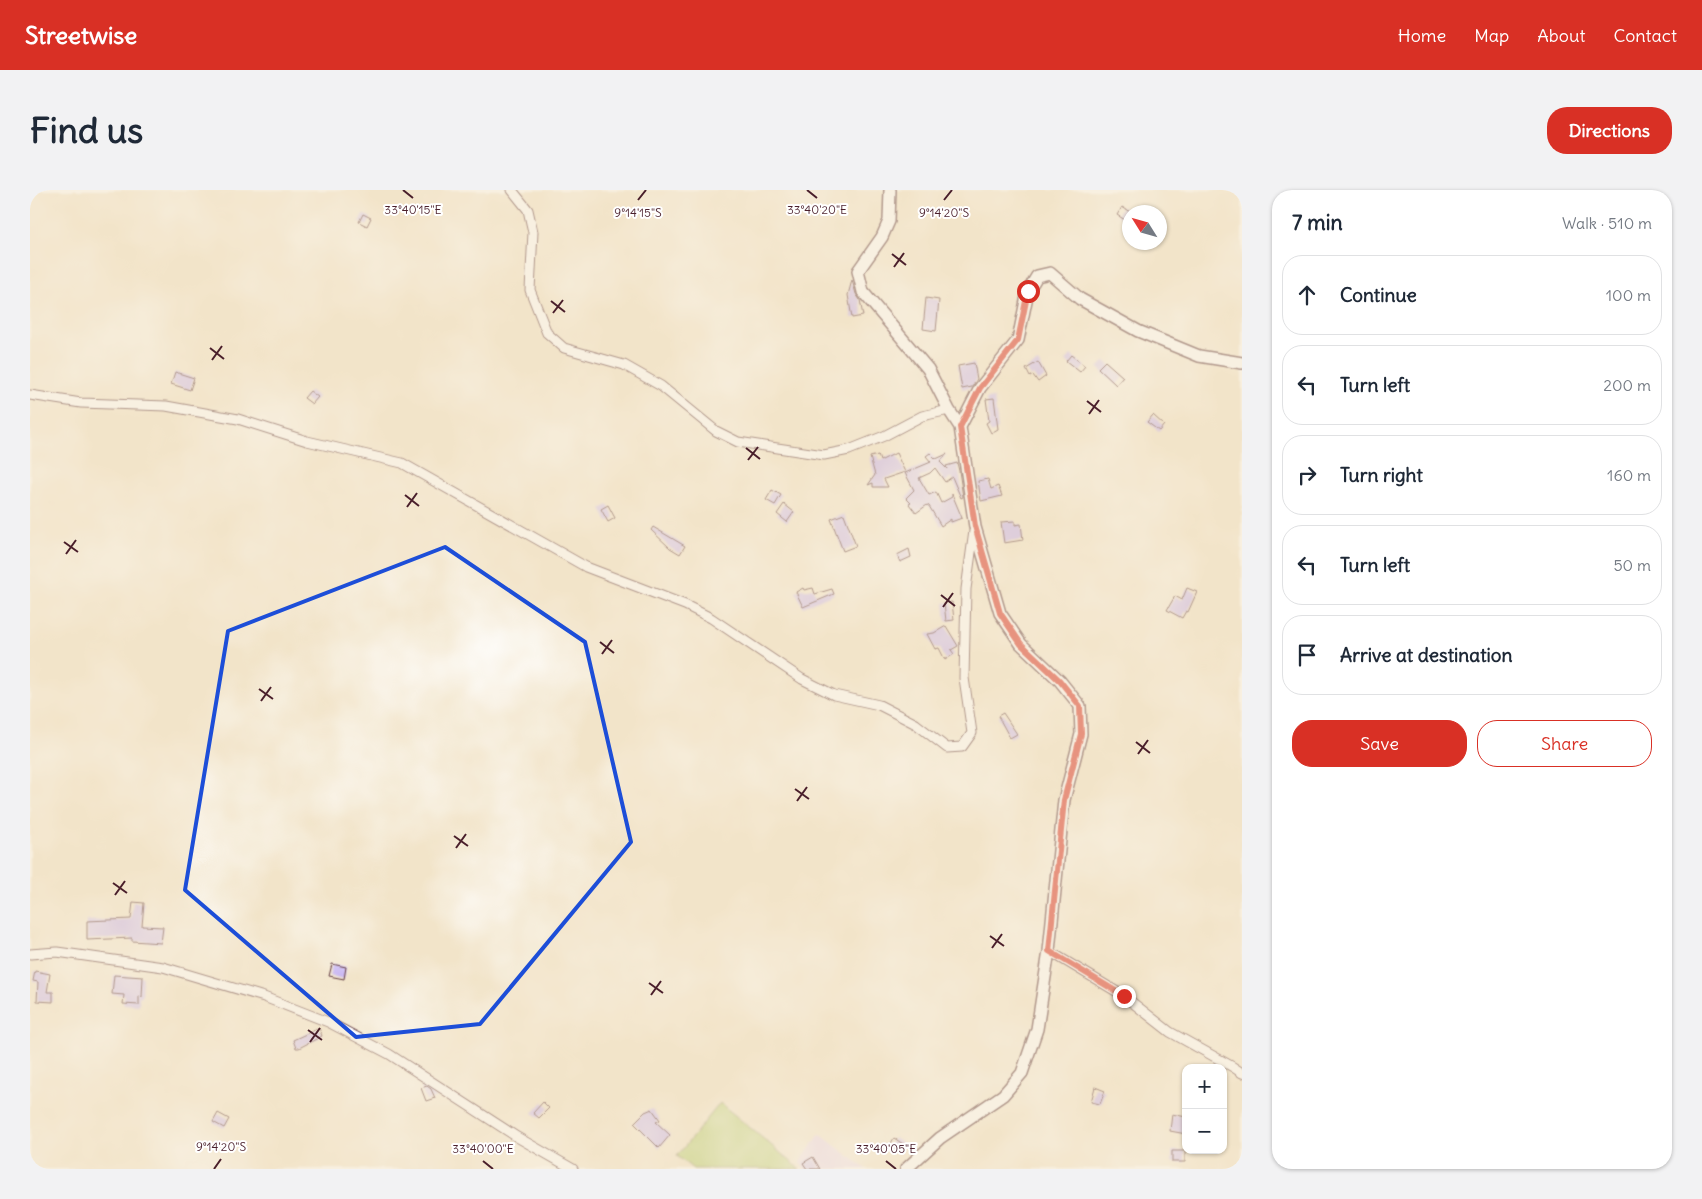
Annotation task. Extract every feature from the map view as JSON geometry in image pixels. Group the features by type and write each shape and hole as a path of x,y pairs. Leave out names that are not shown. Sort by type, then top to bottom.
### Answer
{"street":[{"path":"512,190 528,210 533,232 530,290 547,332 564,348 624,366 653,382 716,432 738,442 824,455 849,450 884,436 922,416 949,410"},
{"path":"890,190 889,221 886,229 858,271 863,292 928,369 960,427 975,526 1000,613 1021,644 1060,681 1080,706 1081,734 1064,800 1049,951 1037,1029 1022,1073 1003,1095 940,1138 906,1169"},
{"path":"960,427 980,388 1018,340 1028,291 1037,276 1050,273 1080,299 1138,331 1199,356 1242,363"},
{"path":"30,395 81,402 166,406 238,420 307,441 402,463 586,567 685,605 711,618 802,679 834,695 879,705 916,724 947,748 962,747 972,733 964,678 966,588 975,526"},
{"path":"1049,951 1124,996 1170,1032 1234,1067 1242,1074"},
{"path":"30,954 56,952 163,967 264,997 328,1022 389,1054 517,1137 573,1169"}],"highlighted area":[{"path":"445,547 585,642 631,842 480,1024 356,1037 185,890 228,631"}],"shaded area":[{"path":"820,1134 866,1169 804,1169 800,1162"}],"green space":[{"path":"720,1103 800,1169 693,1169 677,1156"}],"building":[{"path":"1122,207 1122,218 1117,215"},
{"path":"363,214 371,218 367,226 359,222"},
{"path":"852,280 860,300 863,316 852,318 848,295"},
{"path":"926,298 939,300 936,331 923,329"},
{"path":"1071,355 1085,366 1080,372 1066,361"},
{"path":"1105,361 1123,377 1116,385 1098,368"},
{"path":"1038,362 1046,376 1038,382 1033,375 1030,377 1026,369"},
{"path":"974,363 977,379 972,387 962,389 958,366"},
{"path":"175,372 194,378 190,390 171,384"},
{"path":"310,391 318,397 312,404 304,398"},
{"path":"994,398 998,429 991,433 986,423 989,421 986,399"},
{"path":"1153,415 1164,425 1159,431 1147,422"},
{"path":"896,453 905,472 884,479 888,487 873,487 873,483 868,485 875,475 870,457 878,455 880,461"},
{"path":"930,453 936,459 947,454 940,462 947,469 946,466 957,463 963,497 961,498 952,477 945,482 935,468 930,473 919,478 929,495 936,492 941,503 952,497 952,494 962,518 951,522 951,519 941,526 929,506 927,505 916,513 906,498 914,490 905,473 931,462 926,456"},
{"path":"988,479 991,489 998,486 1002,496 981,501 978,481"},
{"path":"772,490 781,495 775,505 766,500"},
{"path":"784,504 794,512 787,522 777,514"},
{"path":"608,505 615,518 608,522 601,509"},
{"path":"844,514 856,546 843,551 831,519"},
{"path":"1015,521 1015,525 1021,524 1023,540 1004,543 1001,522"},
{"path":"653,527 685,546 680,554 670,548 651,530"},
{"path":"909,549 911,557 900,562 897,555"},
{"path":"803,588 804,590 813,588 815,594 832,589 834,594 803,607 796,592"},
{"path":"1187,588 1197,592 1188,612 1186,611 1182,618 1167,610 1175,596 1182,600"},
{"path":"952,602 954,620 946,621 944,603"},
{"path":"946,626 958,646 951,650 954,654 945,660 939,648 935,649 927,634 934,633"},
{"path":"1003,713 1017,734 1010,738 998,716"},
{"path":"133,902 144,903 142,926 163,927 161,943 132,941 132,938 87,940 87,921 131,919"},
{"path":"332,964 346,967 344,979 329,976"},
{"path":"35,971 50,974 47,992 53,992 53,1002 37,1001 38,982 33,981"},
{"path":"114,975 143,977 142,997 139,996 139,1005 123,1004 124,995 112,994"},
{"path":"319,1028 322,1036 296,1048 293,1040"},
{"path":"427,1086 431,1089 435,1098 426,1101 421,1088"},
{"path":"1095,1087 1105,1091 1100,1104 1091,1102"},
{"path":"543,1102 549,1108 539,1118 533,1113"},
{"path":"652,1109 660,1120 656,1122 670,1135 659,1148 634,1123 645,1112"},
{"path":"218,1113 229,1119 224,1128 213,1122"},
{"path":"1172,1114 1182,1116 1182,1133 1170,1131"},
{"path":"894,1138 903,1144 898,1151 890,1145"},
{"path":"1172,1151 1182,1151 1182,1154 1185,1154 1185,1162 1172,1162"},
{"path":"813,1157 820,1169 807,1169 803,1163"}],"route":[{"path":"1028,291 1018,340 980,388 960,427 975,526 1000,613 1021,644 1060,681 1080,706 1081,734 1064,800 1049,951 1124,996"}]}
